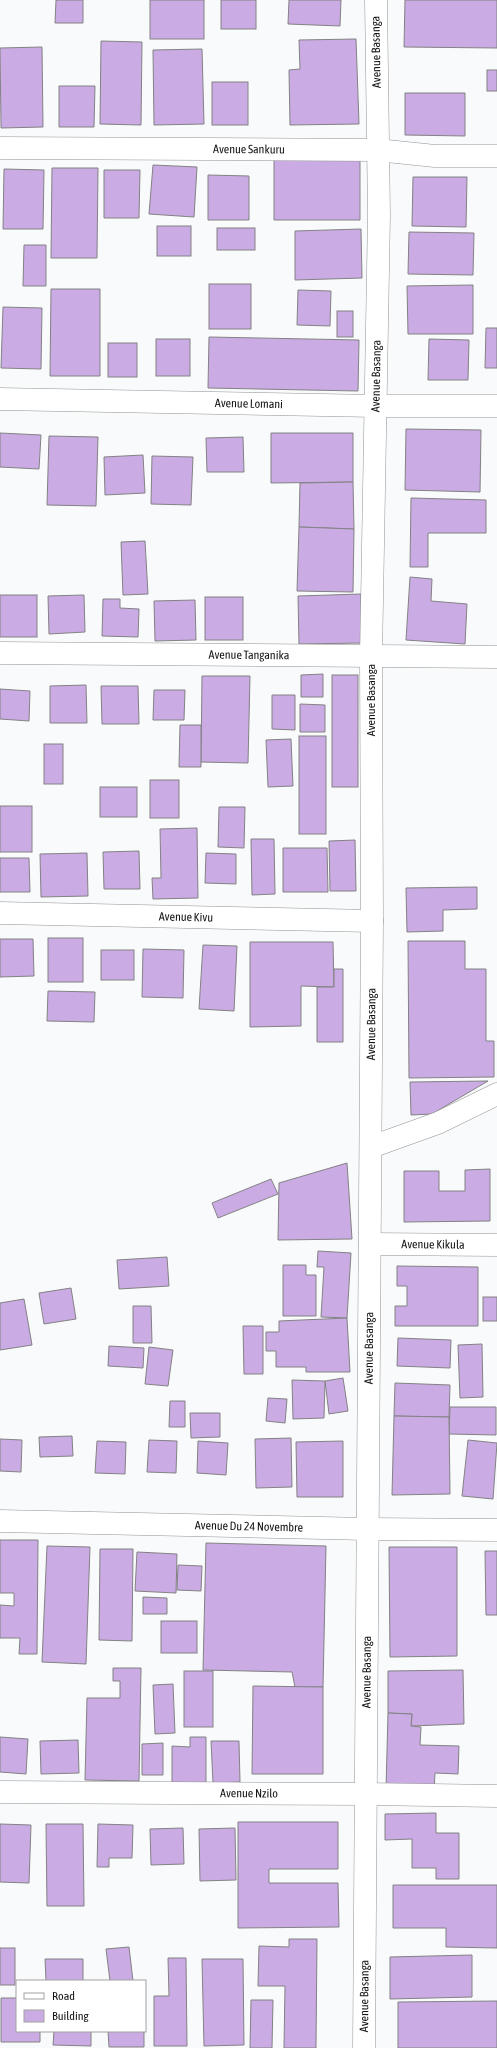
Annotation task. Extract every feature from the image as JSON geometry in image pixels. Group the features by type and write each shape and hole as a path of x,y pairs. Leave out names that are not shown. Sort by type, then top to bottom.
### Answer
{"street":[{"name":"Avenue Basanga","path":"364,2048 371,1147 371,656 379,215 376,0"},
{"name":"Avenue Sankuru","path":"0,148 377,150 435,156 497,156"},
{"name":"Avenue Lomani","path":"0,399 376,406 497,406"},
{"name":"Avenue Tanganika","path":"0,653 497,657"},
{"name":"Avenue Kivu","path":"0,913 372,921"},
{"path":"371,1147 438,1123 497,1094"},
{"name":"Avenue Kikula","path":"370,1244 497,1245"},
{"name":"Avenue Du 24 Novembre","path":"0,1521 368,1530 497,1530"},
{"name":"Avenue Nzilo","path":"0,1792 497,1796"}],"building":[{"path":"56,0 83,0 83,23 55,23"},
{"path":"150,0 204,0 204,39 150,39"},
{"path":"221,0 256,0 256,29 221,29"},
{"path":"289,0 341,0 340,26 288,24"},
{"path":"405,0 497,0 497,48 404,47"},
{"path":"356,39 359,124 290,125 289,70 300,69 299,40"},
{"path":"101,41 142,42 141,125 100,124"},
{"path":"42,47 43,127 1,128 0,48"},
{"path":"202,49 204,124 154,125 153,50"},
{"path":"487,70 497,70 497,91 487,91"},
{"path":"212,82 248,82 248,125 212,125"},
{"path":"59,86 95,86 94,127 59,127"},
{"path":"405,93 465,93 465,136 405,135"},
{"path":"360,158 360,220 274,220 274,159"},
{"path":"153,165 197,167 194,217 149,214"},
{"path":"52,168 98,168 97,258 51,258"},
{"path":"4,169 44,170 43,229 3,229"},
{"path":"104,170 140,170 139,218 104,218"},
{"path":"208,175 249,176 249,220 208,220"},
{"path":"413,177 467,177 466,227 412,226"},
{"path":"157,226 191,226 191,256 157,256"},
{"path":"217,228 255,228 255,250 217,250"},
{"path":"361,229 362,278 295,280 295,231"},
{"path":"409,232 474,233 473,275 408,274"},
{"path":"24,245 46,245 46,286 23,286"},
{"path":"209,284 251,284 251,329 209,329"},
{"path":"473,285 473,334 408,334 407,286"},
{"path":"51,289 100,289 100,376 50,376"},
{"path":"298,290 331,291 330,326 297,325"},
{"path":"3,307 42,308 41,369 1,368"},
{"path":"337,311 353,311 353,337 337,337"},
{"path":"486,328 497,328 497,368 485,368"},
{"path":"209,337 359,340 358,391 208,388"},
{"path":"156,339 190,339 190,376 156,376"},
{"path":"429,339 469,340 468,380 428,380"},
{"path":"108,343 137,343 137,377 108,377"},
{"path":"406,429 481,430 480,492 405,490"},
{"path":"0,433 41,435 39,469 0,467"},
{"path":"271,433 353,433 353,482 271,483"},
{"path":"49,436 98,437 96,506 47,505"},
{"path":"243,437 244,472 207,472 206,438"},
{"path":"143,455 145,493 105,495 104,457"},
{"path":"152,456 193,457 191,505 151,504"},
{"path":"353,482 354,529 299,527 300,483"},
{"path":"411,498 486,500 486,533 428,533 428,567 410,567"},
{"path":"299,527 354,529 353,592 297,591"},
{"path":"145,541 148,594 123,595 121,542"},
{"path":"410,577 432,579 431,601 467,604 465,644 406,640"},
{"path":"361,594 362,643 299,644 298,596"},
{"path":"0,595 37,595 37,637 0,637"},
{"path":"84,595 85,632 49,634 48,596"},
{"path":"205,597 243,597 243,640 205,640"},
{"path":"103,599 120,599 120,608 139,609 138,637 102,636"},
{"path":"195,600 196,640 155,641 154,601"},
{"path":"323,674 323,697 301,697 301,675"},
{"path":"332,675 358,675 358,787 332,787"},
{"path":"202,676 250,676 248,763 201,762"},
{"path":"86,685 87,723 50,723 50,686"},
{"path":"101,686 138,686 139,724 102,724"},
{"path":"0,689 30,691 29,721 0,719"},
{"path":"154,690 185,690 184,720 153,720"},
{"path":"272,695 295,695 295,730 272,729"},
{"path":"300,704 325,705 325,732 300,732"},
{"path":"180,725 201,725 201,767 179,767"},
{"path":"299,736 326,736 326,834 299,834"},
{"path":"291,739 293,786 268,787 266,740"},
{"path":"44,744 63,744 63,784 44,784"},
{"path":"150,780 179,780 179,818 150,818"},
{"path":"100,787 137,787 137,817 100,817"},
{"path":"0,806 32,806 32,852 0,852"},
{"path":"219,807 245,807 244,848 218,847"},
{"path":"197,828 198,898 153,899 152,878 161,878 160,829"},
{"path":"251,839 274,839 275,894 252,895"},
{"path":"355,840 356,891 330,891 329,841"},
{"path":"283,848 327,848 328,892 283,892"},
{"path":"139,851 140,889 104,889 103,852"},
{"path":"87,853 88,896 41,897 40,854"},
{"path":"206,853 236,854 236,884 205,883"},
{"path":"0,858 29,858 30,892 0,892"},
{"path":"477,887 477,909 443,910 443,931 407,932 406,888"},
{"path":"48,938 83,938 83,982 48,982"},
{"path":"0,939 33,939 34,976 0,977"},
{"path":"408,941 465,941 465,969 486,969 486,1041 494,1041 494,1077 409,1078"},
{"path":"250,942 333,942 334,987 301,986 301,1026 250,1027"},
{"path":"203,945 237,946 234,1011 199,1009"},
{"path":"143,949 184,950 183,998 142,997"},
{"path":"101,950 134,950 134,980 101,980"},
{"path":"334,969 343,969 343,1042 317,1042 317,987 334,987"},
{"path":"48,991 95,992 94,1022 47,1021"},
{"path":"488,1081 432,1114 411,1115 410,1082"},
{"path":"347,1163 352,1239 278,1240 279,1183"},
{"path":"490,1169 490,1221 404,1222 404,1171 439,1171 439,1191 465,1191 465,1170"},
{"path":"271,1179 278,1194 218,1218 212,1203"},
{"path":"318,1251 351,1253 347,1318 321,1317 324,1267 317,1267"},
{"path":"167,1257 169,1286 119,1289 117,1260"},
{"path":"283,1265 306,1265 306,1275 316,1275 316,1316 283,1316"},
{"path":"397,1266 478,1267 478,1326 395,1326 395,1306 407,1306 407,1286 397,1286"},
{"path":"71,1288 76,1319 44,1324 39,1293"},
{"path":"483,1297 497,1297 497,1321 483,1321"},
{"path":"24,1299 32,1345 0,1350 0,1303"},
{"path":"133,1306 151,1306 152,1343 133,1343"},
{"path":"347,1318 350,1372 306,1372 306,1367 276,1367 276,1351 266,1351 266,1332 279,1332 279,1321"},
{"path":"243,1326 263,1326 263,1374 244,1374"},
{"path":"398,1338 451,1340 450,1368 397,1366"},
{"path":"482,1344 483,1397 460,1398 458,1345"},
{"path":"109,1346 144,1348 143,1368 108,1366"},
{"path":"149,1347 173,1350 168,1386 145,1384"},
{"path":"343,1378 348,1411 329,1414 325,1381"},
{"path":"292,1380 325,1381 324,1418 293,1419"},
{"path":"395,1383 450,1385 449,1417 394,1416"},
{"path":"268,1398 287,1399 285,1423 266,1421"},
{"path":"170,1401 185,1401 185,1427 169,1427"},
{"path":"450,1407 496,1407 496,1435 449,1434"},
{"path":"190,1413 220,1413 220,1437 191,1438"},
{"path":"394,1416 449,1417 450,1494 392,1495"},
{"path":"72,1436 73,1456 40,1457 39,1437"},
{"path":"291,1438 292,1487 256,1488 255,1439"},
{"path":"0,1439 22,1440 21,1472 0,1471"},
{"path":"149,1440 177,1441 176,1473 147,1472"},
{"path":"468,1440 497,1443 493,1499 462,1496"},
{"path":"97,1441 126,1442 125,1474 95,1473"},
{"path":"198,1441 228,1443 226,1475 197,1473"},
{"path":"343,1441 343,1497 297,1497 296,1442"},
{"path":"0,1540 38,1540 37,1654 19,1654 20,1638 0,1638 0,1605 14,1606 14,1593 0,1593"},
{"path":"206,1543 326,1546 323,1687 295,1687 292,1672 203,1670"},
{"path":"47,1546 90,1547 86,1664 42,1662"},
{"path":"389,1547 457,1547 457,1656 390,1657"},
{"path":"100,1549 133,1549 132,1641 99,1640"},
{"path":"485,1551 497,1551 497,1615 486,1615"},
{"path":"137,1552 177,1554 176,1593 135,1591"},
{"path":"178,1565 202,1566 201,1591 177,1590"},
{"path":"143,1597 167,1598 167,1614 143,1614"},
{"path":"161,1621 197,1621 197,1653 161,1653"},
{"path":"113,1668 141,1668 139,1781 85,1780 87,1698 120,1698 120,1681 113,1681"},
{"path":"463,1670 464,1724 411,1726 412,1714 388,1713 388,1671"},
{"path":"184,1671 213,1671 213,1727 184,1727"},
{"path":"173,1684 175,1733 155,1734 153,1685"},
{"path":"253,1686 323,1687 323,1774 252,1774"},
{"path":"388,1713 412,1714 411,1726 421,1727 420,1745 459,1746 458,1774 435,1773 434,1791 386,1790"},
{"path":"0,1737 28,1739 26,1774 0,1772"},
{"path":"190,1737 206,1737 206,1784 172,1784 172,1746 190,1747"},
{"path":"78,1740 79,1773 41,1774 40,1741"},
{"path":"211,1741 239,1741 240,1782 213,1783"},
{"path":"163,1743 163,1775 142,1775 142,1744"},
{"path":"436,1813 436,1833 459,1833 459,1879 436,1879 436,1868 412,1868 412,1839 385,1840 385,1814"},
{"path":"238,1822 338,1822 338,1869 269,1869 269,1883 338,1883 339,1927 238,1928"},
{"path":"0,1824 31,1825 29,1883 0,1882"},
{"path":"46,1824 83,1824 84,1906 47,1906"},
{"path":"98,1824 133,1825 132,1858 109,1858 109,1867 97,1867"},
{"path":"183,1828 184,1864 151,1865 150,1829"},
{"path":"235,1828 236,1880 200,1881 199,1829"},
{"path":"393,1885 497,1885 497,1948 446,1947 446,1928 393,1928"},
{"path":"289,1939 317,1939 316,2048 284,2048 285,1986 258,1986 259,1946 289,1947"},
{"path":"129,1947 133,1980 110,1980 106,1949"},
{"path":"0,1948 15,1948 15,1985 0,1985"},
{"path":"472,1955 472,1997 390,1999 390,1957"},
{"path":"168,1958 186,1958 187,2046 154,2046 154,1996 169,1996"},
{"path":"45,1959 83,1959 83,1980 46,1980"},
{"path":"202,1959 243,1959 244,2045 204,2046"},
{"path":"1,1998 16,1998 16,2032 40,2032 40,2042 1,2042"},
{"path":"251,2000 273,2000 272,2048 250,2048"},
{"path":"497,2001 497,2048 398,2048 398,2002"},
{"path":"54,2032 91,2032 91,2046 53,2045"},
{"path":"108,2032 144,2032 144,2047 109,2047"}]}
